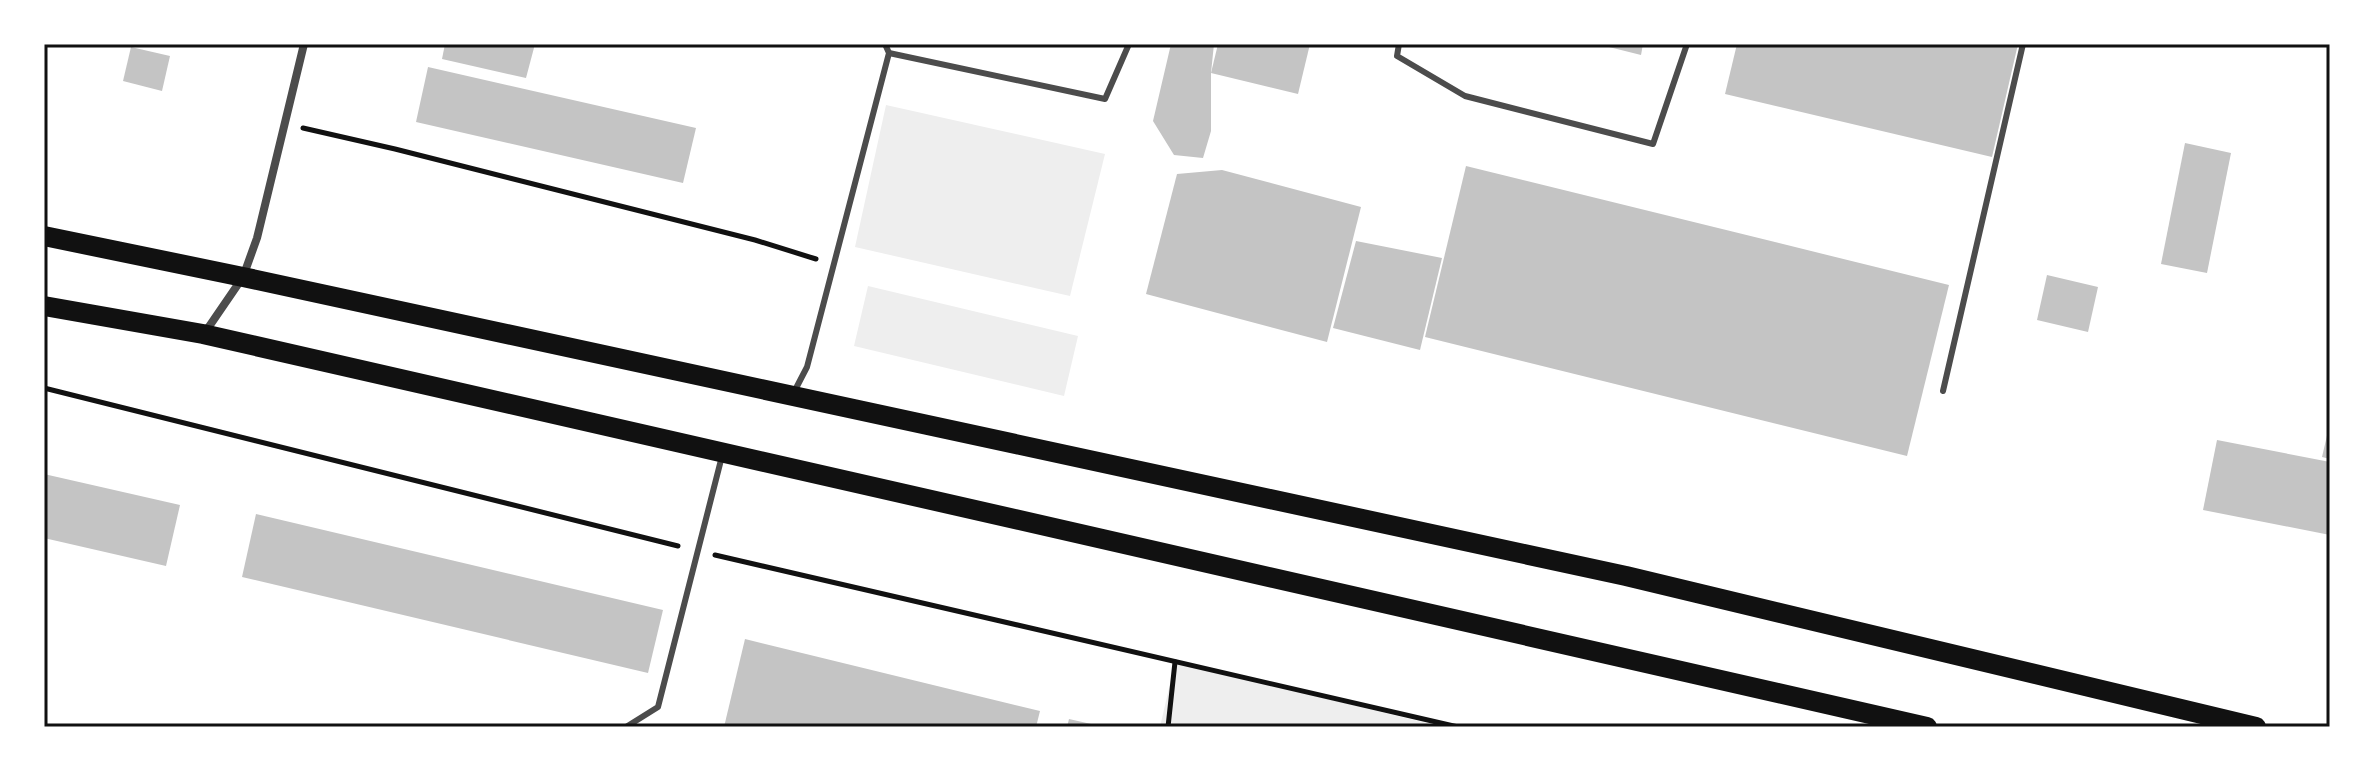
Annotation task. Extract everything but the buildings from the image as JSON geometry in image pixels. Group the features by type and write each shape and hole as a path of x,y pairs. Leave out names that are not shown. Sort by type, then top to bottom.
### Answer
{"main road":[{"path":"44,236 1626,576 2256,727"},
{"path":"44,306 203,334 722,455 1198,559 1927,727"}],"street":[{"path":"203,334 243,277 257,238 304,44"}],"lane":[{"path":"793,395 807,367 889,53 885,44"},
{"path":"889,53 1105,99 1129,44"},
{"path":"1399,44 1397,56 1465,96 1653,144 1687,44"},
{"path":"1943,391 2023,44"},
{"path":"626,727 658,707 722,455"}],"path":[{"path":"283,124 740,236 832,265"},
{"path":"44,388 696,551 1458,727"},
{"path":"1168,727 1175,662"}],"shaded area":[{"path":"886,105 1105,154 1070,296 855,247"},
{"path":"868,286 1078,336 1064,396 854,346"},
{"path":"1175,662 1443,727 1160,727"}]}
